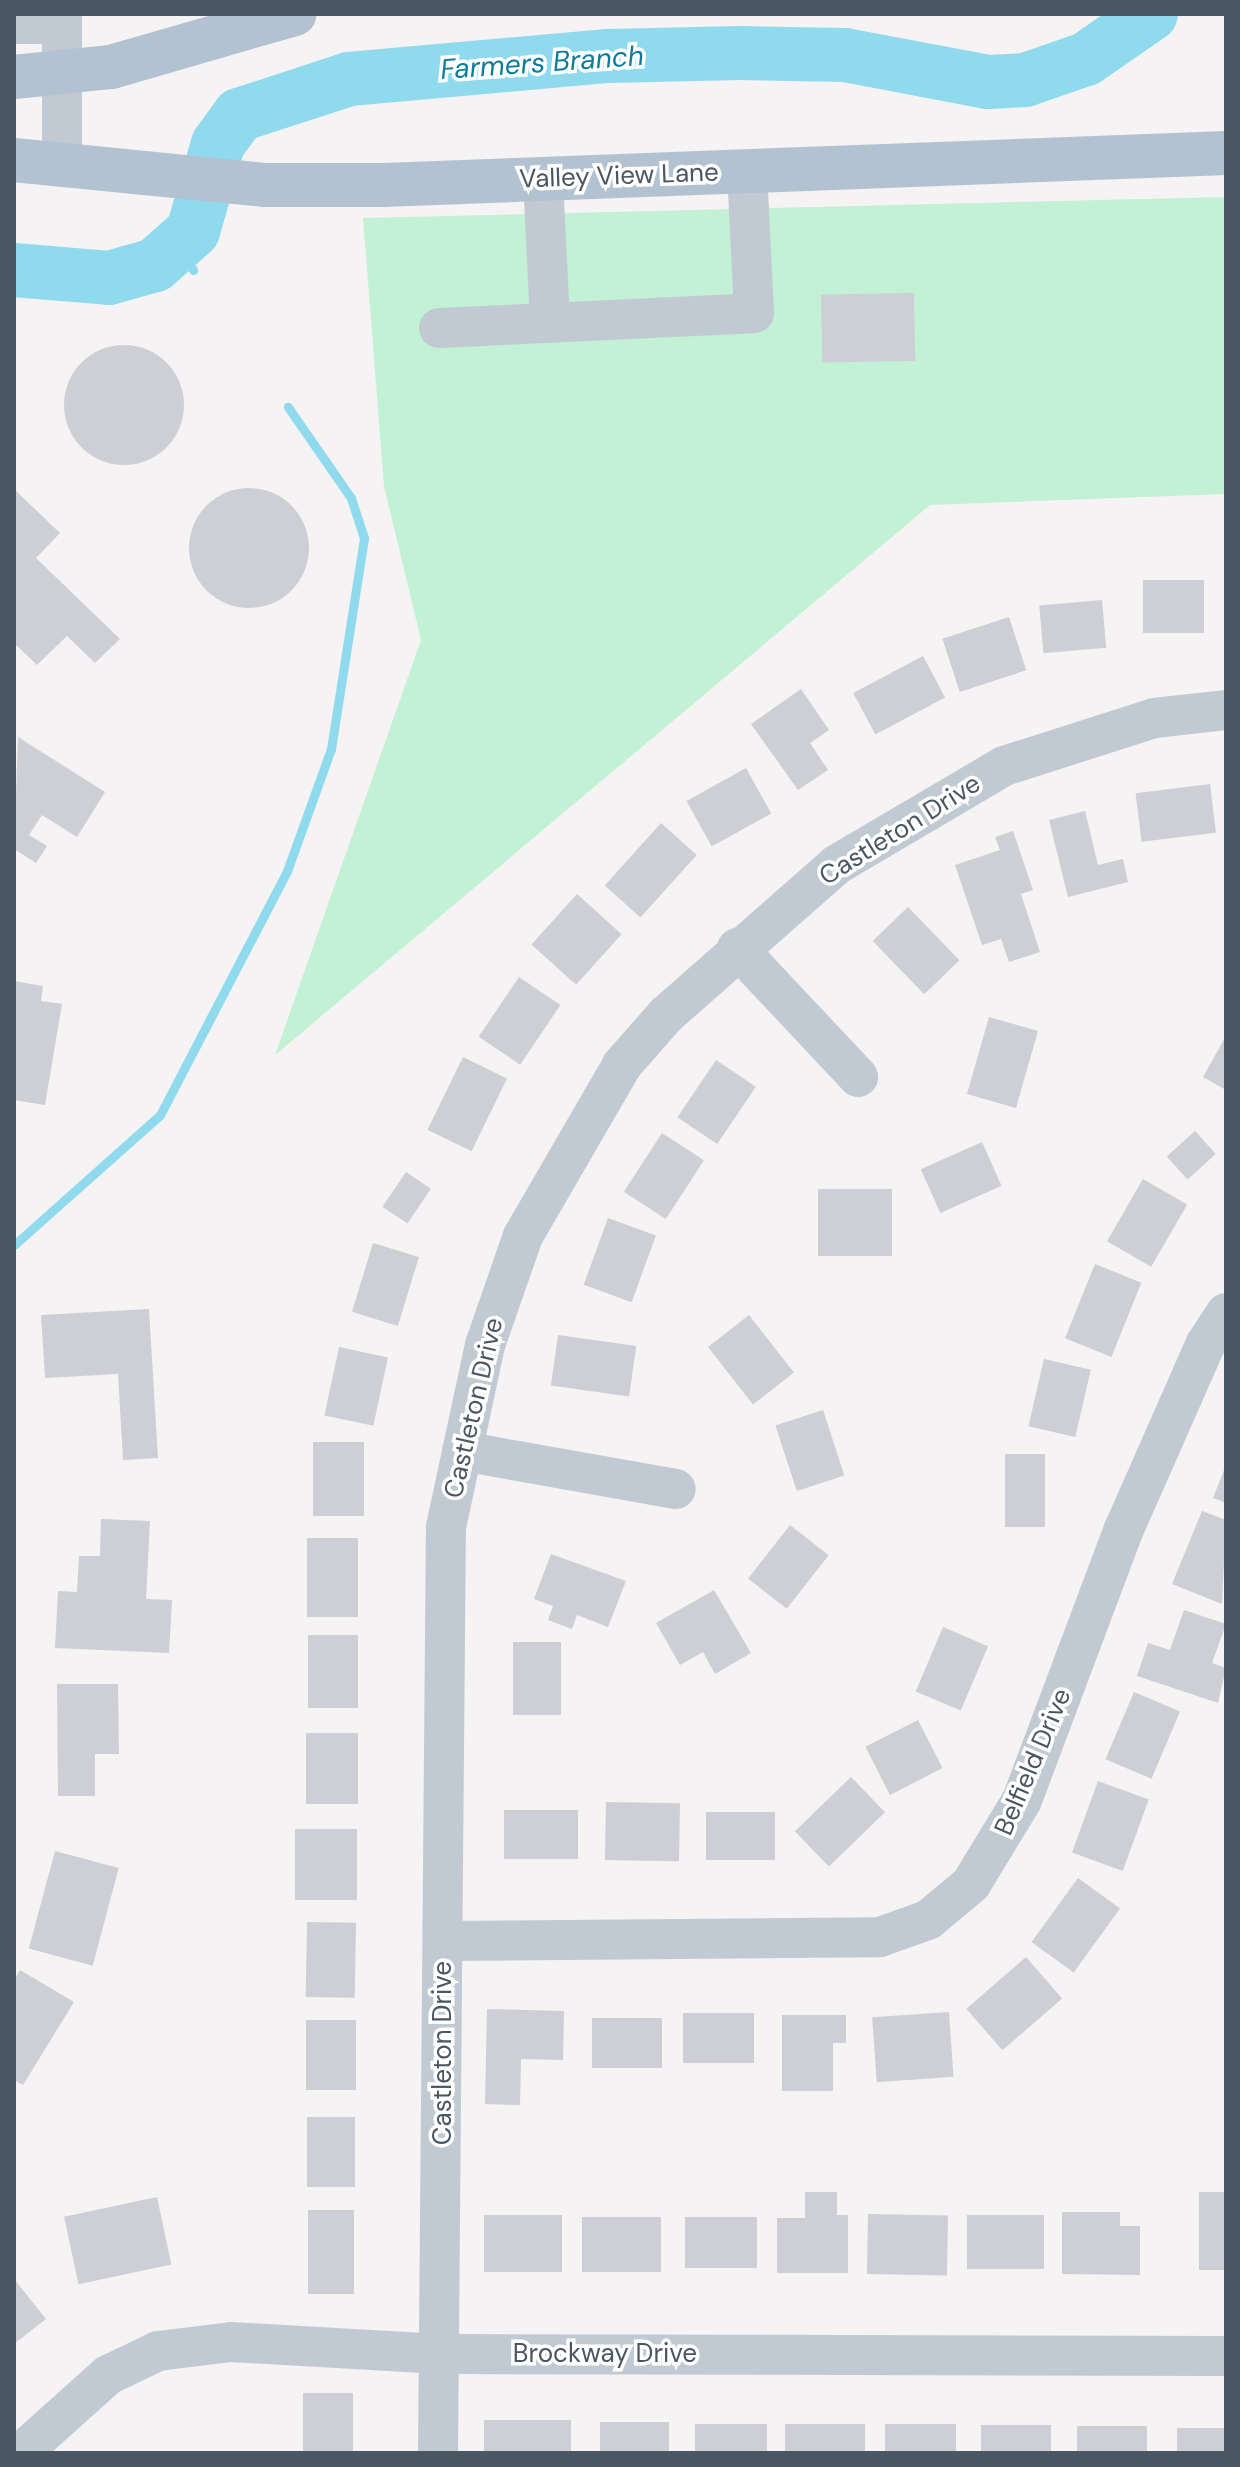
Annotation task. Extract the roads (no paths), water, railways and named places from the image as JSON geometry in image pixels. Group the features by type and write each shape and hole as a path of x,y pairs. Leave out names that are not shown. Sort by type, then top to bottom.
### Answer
{"main road":[{"path":"14,77 111,67 238,34 295,14"},
{"name":"Valley View Lane","path":"14,160 264,185 1226,153"}],"street":[{"path":"14,24 61,19 62,165"},
{"path":"439,328 754,313 747,171"},
{"path":"543,178 550,323"},
{"name":"Castleton Drive","path":"438,2453 446,1527 485,1345 523,1236 559,1167 622,1065 737,948 836,865 1004,766 1154,718 1226,710"},
{"path":"737,948 858,1077"},
{"name":"Belfield Drive","path":"444,1941 880,1937 928,1920 971,1884 1022,1800 1124,1529 1205,1345 1226,1313"},
{"path":"462,1451 676,1489"},
{"name":"Brockway Drive","path":"21,2453 108,2375 158,2351 231,2342 441,2354 1226,2356"}],"waterway":[{"name":"Farmers Branch","path":"14,270 109,278 155,265 193,231 218,144 239,115 349,79 608,56 741,53 845,55 988,82 1025,80 1086,59 1151,14"},
{"path":"177,246 193,270"},
{"path":"14,1245 160,1115 287,871 331,749 364,538 351,498 288,407"}]}
